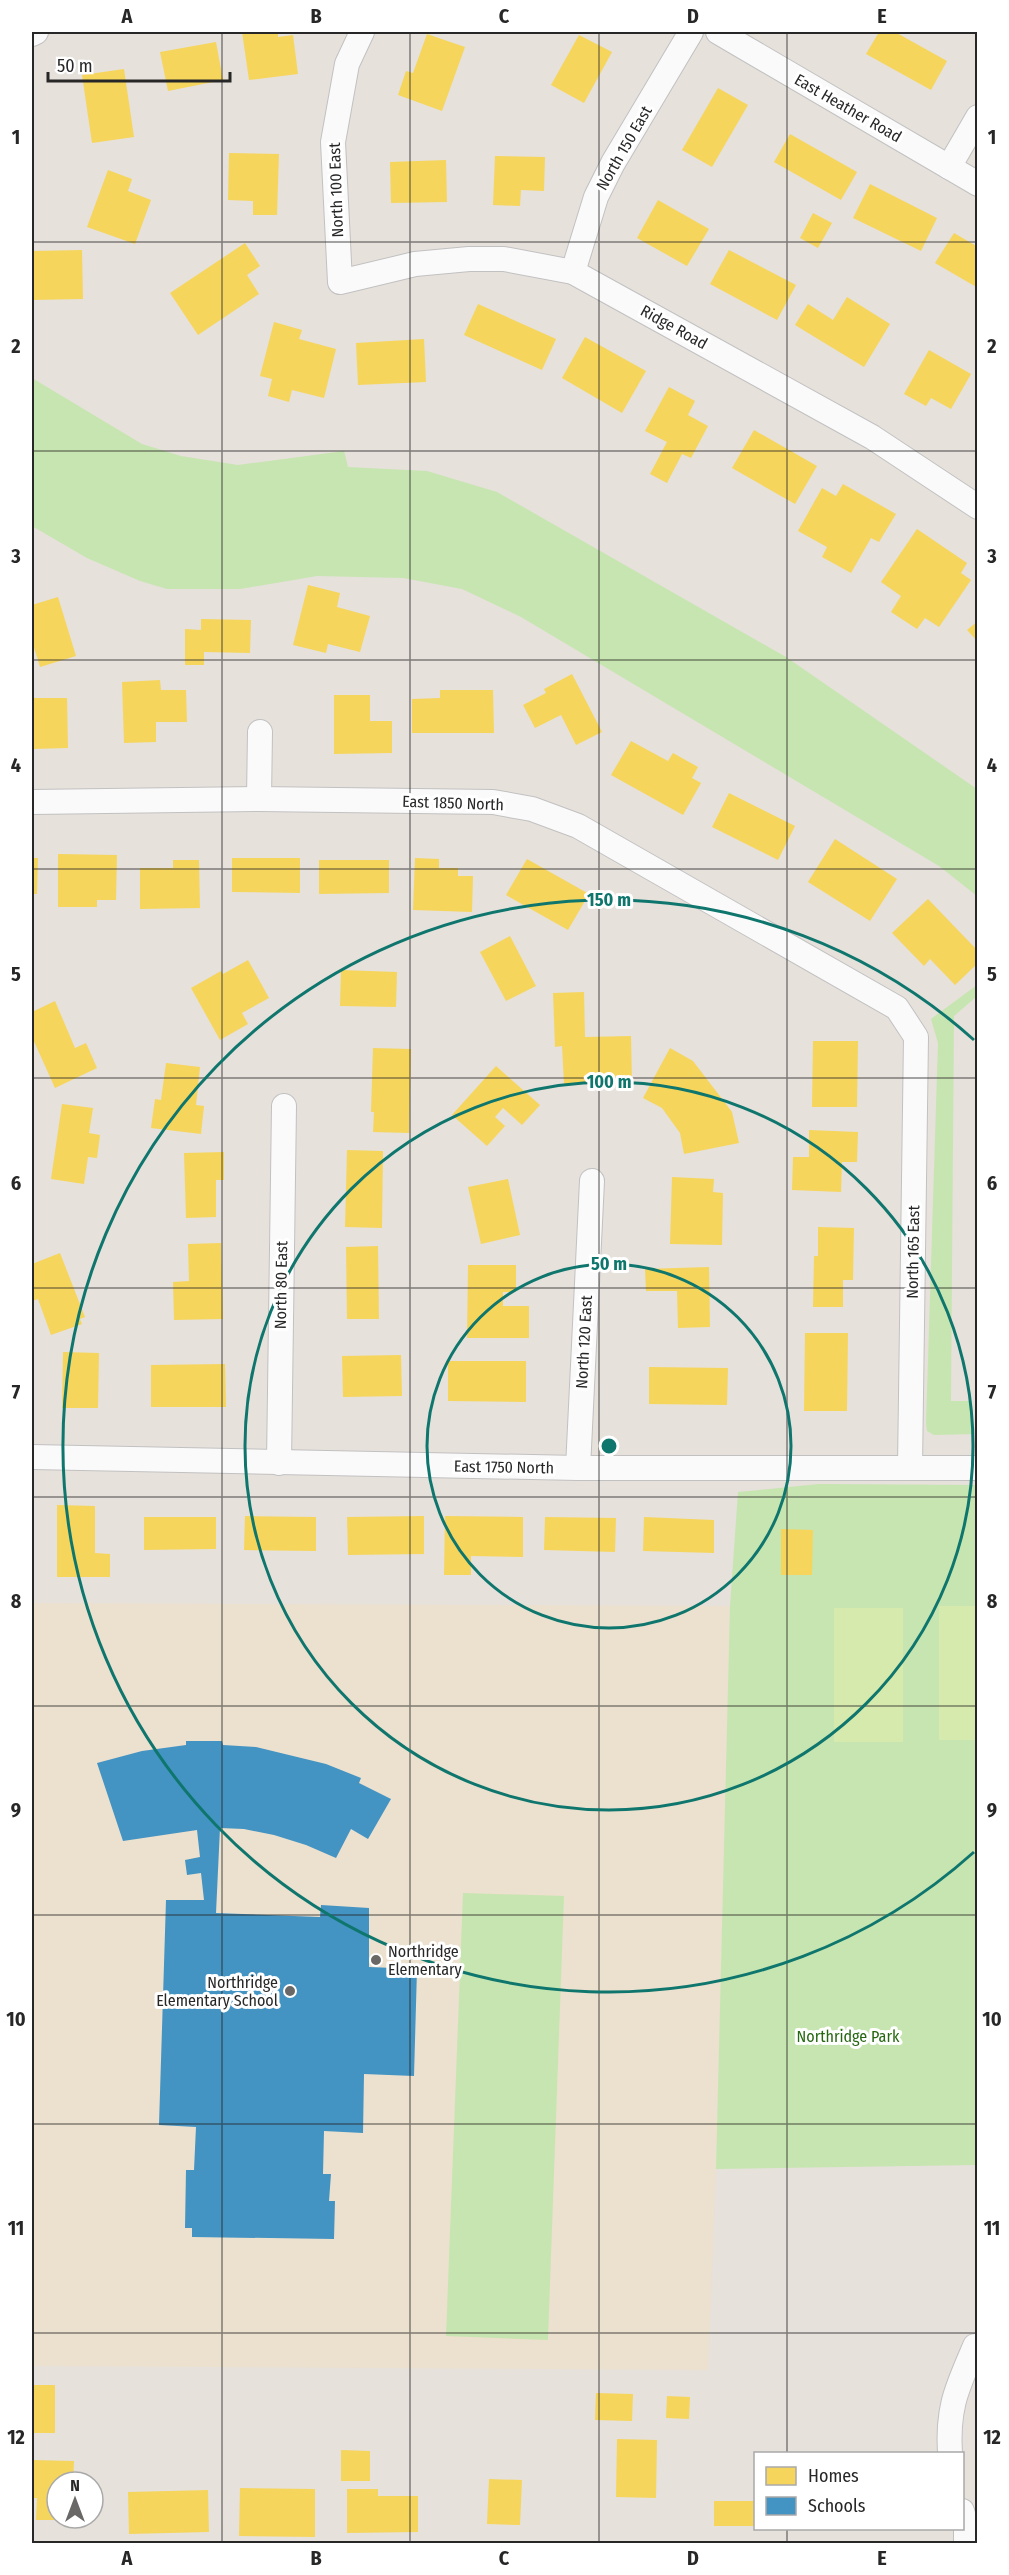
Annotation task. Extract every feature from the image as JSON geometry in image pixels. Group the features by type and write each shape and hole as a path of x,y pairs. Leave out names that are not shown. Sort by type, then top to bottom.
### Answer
{"street":[{"path":"32,34 36,32"},
{"name":"North 100 East","path":"340,282 333,142 347,64 363,32"},
{"name":"North 150 East","path":"573,272 596,197 613,163 691,32"},
{"name":"East Heather Road","path":"718,32 978,183"},
{"path":"949,167 978,117"},
{"name":"Ridge Road","path":"340,282 416,264 469,259 504,259 573,272 872,436 978,507"},
{"path":"259,799 260,732"},
{"name":"East 1850 North","path":"32,802 259,799 493,802 532,808 578,826 897,1008 916,1037"},
{"name":"North 165 East","path":"910,1467 916,1037"},
{"name":"North 80 East","path":"279,1463 284,1106"},
{"name":"North 120 East","path":"578,1468 592,1181"},
{"name":"East 1750 North","path":"32,1457 578,1468 978,1468"},
{"path":"950,2452 948,2425 953,2397 975,2346"},
{"path":"964,2515 966,2544"}],"shaded area":[{"name":"Northridge Elementary","path":"32,1603 730,1606 716,2169 708,2370 32,2366"}],"green space":[{"path":"32,378 142,444 181,456 238,465 344,451 348,467 427,471 497,492 786,657 977,789 977,896 939,866 521,617 462,589 403,578 317,576 240,589 167,589 140,581 87,558 32,526"},
{"path":"977,985 977,996 954,1016 951,1401 972,1401 974,1434 934,1435 927,1431 926,1423 938,1043 931,1019"},
{"name":"Northridge Park","path":"819,1484 977,1485 977,2165 716,2169 730,1606 738,1492"},
{"path":"939,1606 977,1606 977,1740 939,1740"},
{"path":"834,1608 903,1608 903,1742 834,1742"},
{"path":"463,1893 564,1896 548,2340 446,2336"}],"building: Homes":[{"path":"242,32 278,32 278,37 293,35 298,74 249,80"},
{"path":"879,32 895,32 947,61 931,90 866,54"},
{"path":"427,34 465,47 442,111 398,95 406,71 413,73"},
{"path":"579,35 612,52 584,103 551,85"},
{"path":"216,42 223,80 168,91 160,52"},
{"path":"124,69 134,137 92,143 82,75"},
{"path":"718,88 748,105 712,167 682,150"},
{"path":"790,134 857,172 841,200 774,162"},
{"path":"229,153 279,154 277,215 253,215 253,201 228,200"},
{"path":"495,156 545,157 544,191 521,190 520,206 493,205"},
{"path":"446,160 447,202 391,203 390,162"},
{"path":"108,170 132,179 128,191 151,200 135,244 87,227"},
{"path":"870,184 937,218 921,251 853,218"},
{"path":"658,200 709,229 687,266 637,238"},
{"path":"813,213 832,223 818,248 800,238"},
{"path":"954,233 978,247 978,288 935,263"},
{"path":"245,243 260,266 247,275 259,294 198,335 170,293"},
{"path":"82,250 83,299 32,300 32,251"},
{"path":"729,250 796,285 777,320 710,284"},
{"path":"847,297 890,324 864,367 795,325 808,304 833,320"},
{"path":"478,304 556,339 542,370 464,335"},
{"path":"274,322 302,330 299,339 336,349 324,398 292,390 289,402 268,396 272,379 260,376"},
{"path":"585,337 646,371 622,413 562,378"},
{"path":"424,339 426,382 358,385 356,343"},
{"path":"929,350 971,374 951,409 931,398 926,406 904,394"},
{"path":"669,387 695,401 688,415 708,426 691,458 682,454 667,483 650,474 667,442 645,431"},
{"path":"754,430 817,466 795,504 732,468"},
{"path":"843,484 896,514 879,542 871,538 851,573 822,557 827,547 798,531 822,488 836,496"},
{"path":"917,529 967,563 961,573 971,580 939,627 925,618 917,629 891,612 901,596 881,582"},
{"path":"308,585 340,593 337,607 370,616 360,652 328,644 326,653 293,645"},
{"path":"58,597 76,656 40,667 32,641 32,605"},
{"path":"201,619 251,620 250,653 204,652 204,665 185,665 185,629 201,630"},
{"path":"978,621 978,642 967,630"},
{"path":"572,674 602,732 576,745 561,715 535,728 523,705 546,693 544,689"},
{"path":"160,680 161,690 186,690 187,722 156,722 156,742 124,743 122,682"},
{"path":"440,690 493,690 494,733 412,733 412,699 440,698"},
{"path":"334,695 370,695 370,721 392,721 392,753 334,754"},
{"path":"33,698 67,698 68,748 32,749"},
{"path":"631,741 668,761 673,753 698,767 692,778 701,783 683,815 611,775"},
{"path":"729,793 795,826 778,860 712,827"},
{"path":"835,839 897,879 870,921 808,882"},
{"path":"58,854 117,855 116,900 97,900 97,907 58,907"},
{"path":"32,858 38,858 37,894 32,894"},
{"path":"232,858 300,858 300,893 232,892"},
{"path":"415,858 439,859 439,868 458,868 458,876 473,876 472,912 413,910"},
{"path":"527,859 589,894 568,930 506,895"},
{"path":"173,860 199,860 200,908 140,909 140,868 173,868"},
{"path":"319,860 389,860 389,893 319,894"},
{"path":"928,899 978,951 978,963 955,985 930,959 924,966 892,933"},
{"path":"510,936 536,986 506,1001 480,952"},
{"path":"248,960 269,998 242,1013 248,1024 220,1040 191,988 221,971 223,974"},
{"path":"341,970 397,972 396,1007 340,1006"},
{"path":"584,992 585,1037 631,1036 632,1082 564,1084 562,1046 555,1047 553,993"},
{"path":"55,1001 75,1048 86,1043 97,1068 55,1088 32,1037 32,1012"},
{"path":"813,1041 858,1041 857,1107 812,1107"},
{"path":"373,1048 411,1049 409,1133 373,1132 374,1112 371,1112"},
{"path":"670,1048 693,1061 732,1112 739,1143 684,1154 680,1133 662,1108 643,1098"},
{"path":"166,1063 200,1067 196,1105 204,1106 201,1134 151,1128 155,1099 161,1100"},
{"path":"496,1066 540,1105 522,1125 503,1108 495,1117 505,1126 487,1146 452,1115"},
{"path":"62,1104 93,1108 89,1133 100,1135 97,1158 88,1157 84,1184 51,1179"},
{"path":"809,1130 858,1132 857,1162 842,1162 841,1192 792,1190 793,1157 809,1157"},
{"path":"347,1150 383,1151 382,1228 345,1227"},
{"path":"224,1152 224,1180 216,1180 216,1217 186,1218 184,1153"},
{"path":"672,1177 714,1179 713,1192 723,1193 722,1245 670,1244"},
{"path":"508,1179 520,1235 481,1244 468,1187"},
{"path":"818,1227 854,1228 853,1280 843,1280 843,1307 813,1307 814,1256 818,1256"},
{"path":"221,1243 223,1319 174,1320 173,1282 189,1281 188,1244"},
{"path":"378,1246 379,1319 347,1319 346,1247"},
{"path":"60,1253 85,1317 80,1319 82,1324 51,1335 38,1299 32,1301 32,1264"},
{"path":"468,1265 516,1265 516,1292 503,1292 503,1306 529,1306 529,1338 467,1338"},
{"path":"709,1267 710,1327 678,1328 677,1291 646,1291 645,1269"},
{"path":"805,1333 848,1333 847,1411 804,1411"},
{"path":"63,1352 99,1353 98,1408 62,1408"},
{"path":"401,1355 402,1396 343,1397 342,1356"},
{"path":"448,1361 526,1361 526,1402 448,1401"},
{"path":"225,1364 226,1407 151,1407 151,1365"},
{"path":"649,1367 728,1368 727,1405 649,1404"},
{"path":"57,1505 95,1506 95,1553 110,1554 110,1577 57,1577"},
{"path":"245,1516 316,1517 316,1551 244,1550"},
{"path":"424,1516 424,1554 348,1555 347,1517"},
{"path":"445,1516 523,1517 523,1557 471,1556 471,1575 444,1575"},
{"path":"144,1517 216,1517 216,1549 144,1550"},
{"path":"545,1517 616,1518 615,1552 544,1550"},
{"path":"644,1517 714,1520 714,1553 643,1551"},
{"path":"781,1529 813,1530 812,1575 781,1575"},
{"path":"32,2385 55,2385 55,2433 32,2433"},
{"path":"596,2393 633,2394 632,2421 595,2420"},
{"path":"667,2396 690,2397 689,2419 666,2418"},
{"path":"617,2439 657,2440 656,2498 616,2497"},
{"path":"341,2450 370,2451 370,2481 341,2481"},
{"path":"32,2460 74,2461 74,2470 45,2470 45,2520 36,2520 37,2498 32,2498"},
{"path":"489,2479 522,2480 520,2525 487,2524"},
{"path":"240,2488 315,2489 315,2537 239,2536"},
{"path":"347,2489 378,2489 378,2496 418,2496 418,2532 347,2533"},
{"path":"208,2490 209,2532 129,2534 128,2492"},
{"path":"714,2501 754,2501 754,2526 714,2526"}],"building: Schools":[{"name":"Northridge Elementary School","path":"186,1741 222,1741 223,1745 256,1747 326,1764 361,1778 359,1783 391,1799 368,1839 351,1829 336,1858 274,1835 244,1829 220,1828 216,1913 320,1917 321,1905 369,1908 369,1967 417,1969 414,2076 364,2074 363,2133 324,2131 323,2174 331,2174 329,2201 335,2201 334,2239 192,2237 192,2228 185,2228 186,2170 194,2170 196,2127 159,2125 166,1900 204,1900 201,1873 187,1875 185,1860 200,1857 197,1830 123,1841 97,1763 142,1751 186,1745"}],"place":[{"name":"Northridge Elementary","path":"376,1960"},
{"name":"Northridge Elementary School","path":"290,1991"}]}
